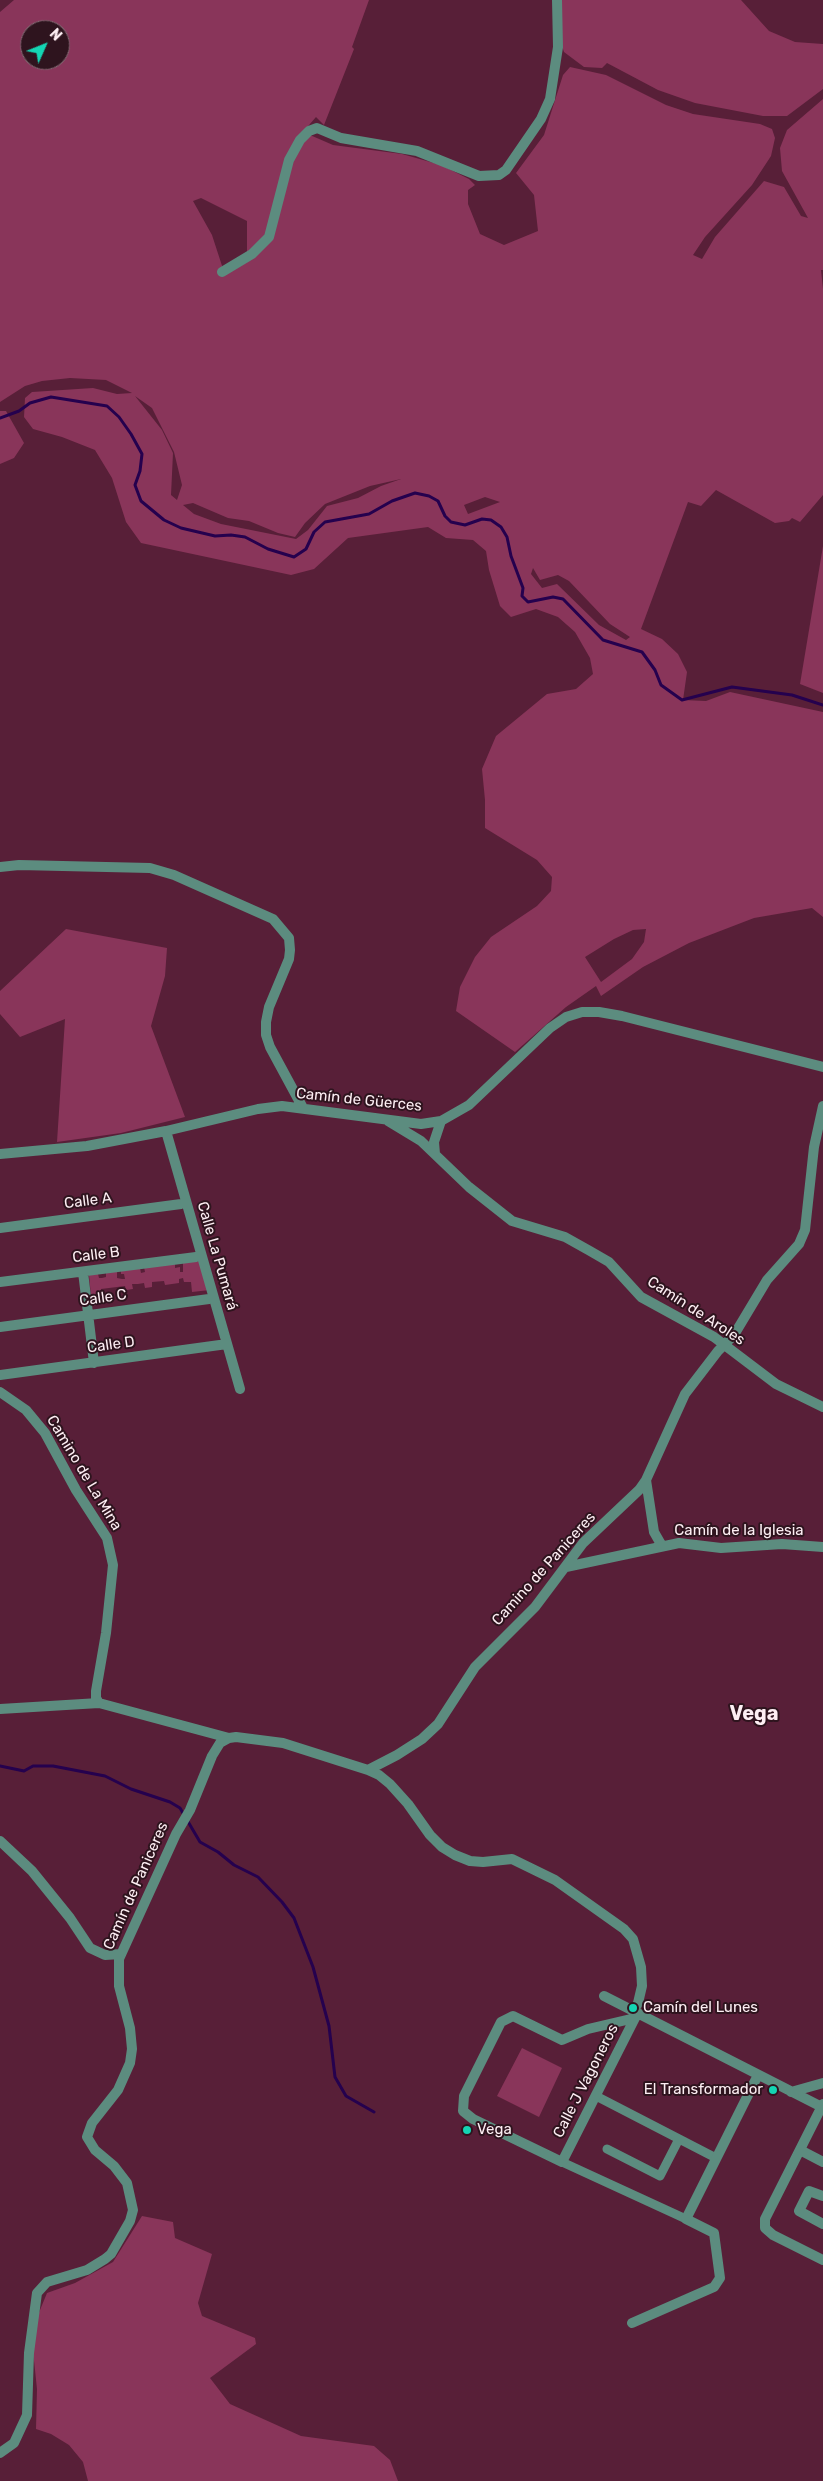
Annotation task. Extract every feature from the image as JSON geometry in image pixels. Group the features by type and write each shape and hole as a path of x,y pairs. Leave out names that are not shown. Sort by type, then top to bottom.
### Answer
{"street":[{"path":"222,272 252,254 269,237 289,160 300,140 308,131 317,128 341,138 417,151 479,176 499,175 506,170 541,120 550,98 558,47 557,0"},
{"path":"0,867 20,865 156,870 174,875 273,919 289,938 290,950 289,959 269,1006 266,1035 270,1047 303,1108"},
{"name":"Camín de Güerces","path":"0,1156 87,1146 166,1131 258,1109 303,1108 422,1124 442,1121 469,1105 550,1028 566,1016 582,1012 599,1012 622,1016 823,1067"},
{"name":"Camino de Paniceres","path":"368,1770 397,1755 438,1724 475,1667 535,1606 583,1543 639,1490 646,1480 685,1394 734,1335 767,1280 798,1244 806,1230 814,1147 823,1106"},
{"name":"Camín de Aroles","path":"388,1120 396,1128 421,1141 469,1187 512,1220 565,1237 609,1262 641,1297 725,1344 746,1363 776,1384 823,1407"},
{"path":"435,1154 434,1142 442,1121"},
{"name":"Calle La Pumará","path":"166,1131 240,1389"},
{"name":"Calle A","path":"0,1228 181,1204"},
{"name":"Calle B","path":"0,1282 196,1257"},
{"path":"83,1272 94,1363"},
{"name":"Calle C","path":"0,1327 209,1299"},
{"name":"Calle D","path":"0,1375 227,1344"},
{"name":"Camino de La Mina","path":"0,1392 26,1410 45,1433 76,1490 107,1538 113,1565 106,1633 96,1691 96,1698 99,1704"},
{"path":"646,1480 654,1532 662,1546"},
{"name":"Camín de la Iglesia","path":"566,1567 679,1543 721,1548 782,1544 823,1547"},
{"path":"0,1709 99,1704 229,1738 284,1743 368,1770"},
{"name":"Camín de Paniceres","path":"0,2453 14,2443 27,2415 29,2352 36,2294 47,2282 87,2270 105,2260 111,2254 132,2216 132,2196 127,2183 114,2166 95,2150 87,2137 92,2123 118,2090 130,2063 132,2049 130,2028 119,1986 121,1954 181,1823 190,1810 212,1756 220,1743 229,1738"},
{"name":"Calle J Vagoneros","path":"368,1770 379,1775 390,1784 408,1804 430,1835 442,1847 455,1855 477,1862 512,1859 522,1862 555,1880 624,1929 633,1939 641,1967 642,1986 635,2015 562,2162"},
{"path":"0,1841 32,1871 70,1918 90,1948 105,1955 121,1954"},
{"path":"604,1996 635,2015 822,2106 765,2219 765,2228 773,2236 823,2260"},
{"path":"632,2323 714,2287 720,2278 714,2233 473,2119 463,2111 464,2096 501,2022 513,2016 562,2040 588,2029 635,2015"},
{"path":"686,2219 758,2075"},
{"path":"791,2092 823,2083"},
{"path":"596,2096 716,2158"},
{"path":"607,2149 660,2176 679,2139"},
{"path":"800,2150 823,2162"},
{"path":"823,2196 810,2191 799,2210 823,2224"}],"shaded area":[{"path":"14,0 369,0 352,47 354,49 324,125 316,117 303,132 333,145 402,154 441,165 469,179 475,185 468,190 468,204 480,234 504,245 538,231 534,195 516,173 544,135 563,75 570,67 606,75 666,105 693,114 760,124 772,129 775,138 771,156 752,185 705,237 693,255 702,259 715,237 764,181 784,187 801,216 808,218 782,171 780,148 787,130 823,99 823,270 821,270 823,289 823,495 800,522 792,518 789,521 775,523 716,490 701,506 688,502 641,629 662,639 678,654 687,672 683,700 706,701 730,692 823,712 823,917 812,908 754,918 689,943 643,967 601,996 596,986 566,1007 515,1052 456,1011 460,987 475,957 491,937 537,906 551,891 552,877 537,860 485,828 482,769 496,736 547,694 576,689 593,674 590,658 575,632 558,617 536,609 511,617 500,606 489,570 486,551 473,540 446,538 428,527 348,538 314,569 291,575 141,543 126,522 112,478 95,450 62,437 33,429 24,417 25,398 32,392 93,388 117,394 132,393 106,380 70,378 42,381 25,386 0,402 0,12","holes":["201,198 247,221 247,262 225,275 212,235 193,201","135,396 152,408 174,452 182,485 177,500 171,495 173,453 162,430","401,479 381,486 358,498 327,506 308,530 296,539 221,524 194,514 183,505 193,503 228,518 249,521 278,533 295,537 305,523 325,504 370,486","485,497 500,502 468,514 464,505","533,568 540,580 558,575 569,581 610,624 630,637 626,640 599,625 557,584 542,588 531,574","646,929 644,942 632,959 601,982 585,957 633,930"]},
{"path":"560,0 741,0 769,31 795,42 823,44 823,89 787,116 763,116 695,103 658,90 607,63 602,68 584,67 564,52 556,28"},
{"path":"0,411 6,411 24,443 14,458 0,464"},
{"path":"823,546 823,693 800,684"},
{"path":"66,929 167,948 165,976 151,1026 185,1117 121,1133 57,1142 65,1019 20,1037 0,1014 0,991"},
{"path":"201,1261 210,1290 192,1292 191,1282 184,1282 183,1278 179,1279 179,1283 165,1285 164,1281 152,1282 152,1287 145,1288 144,1283 132,1284 133,1289 126,1290 125,1286 101,1289 101,1293 94,1294 96,1306 92,1306 89,1275 98,1274 99,1278 102,1278 106,1277 106,1273 117,1271 117,1278 125,1279 121,1271 140,1268 141,1273 145,1272 144,1267 175,1264 175,1268 180,1267 180,1272 183,1272 183,1262"},
{"path":"522,2048 562,2068 539,2117 497,2096"},
{"path":"142,2216 173,2222 175,2238 212,2254 198,2303 202,2316 255,2338 256,2344 210,2378 230,2404 301,2436 374,2446 390,2460 398,2481 88,2481 83,2462 69,2445 51,2434 36,2429 37,2389 31,2332 47,2293 75,2283 113,2262"}],"waterway":[{"path":"0,418 19,411 30,403 51,397 107,406 119,417 142,454 140,471 135,485 141,501 164,520 181,528 215,536 231,535 245,537 268,549 294,557 306,549 314,532 325,522 369,514 392,501 415,493 429,496 438,501 445,516 451,522 465,525 482,519 491,520 501,527 507,537 511,556 523,588 522,596 528,602 553,597 563,599 603,640 642,652 655,670 661,685 682,700 732,687 792,695 823,705"},
{"path":"0,1766 24,1771 33,1766 53,1766 105,1776 131,1789 170,1802 180,1808 200,1842 218,1852 234,1865 258,1877 282,1902 294,1918 313,1967 329,2026 335,2077 346,2096 374,2112"}],"place":[{"name":"Camín del Lunes","path":"633,2008"},
{"name":"El Transformador","path":"773,2090"},
{"name":"Vega","path":"467,2130"}],"district":[{"name":"Vega","path":"754,1714"}]}
